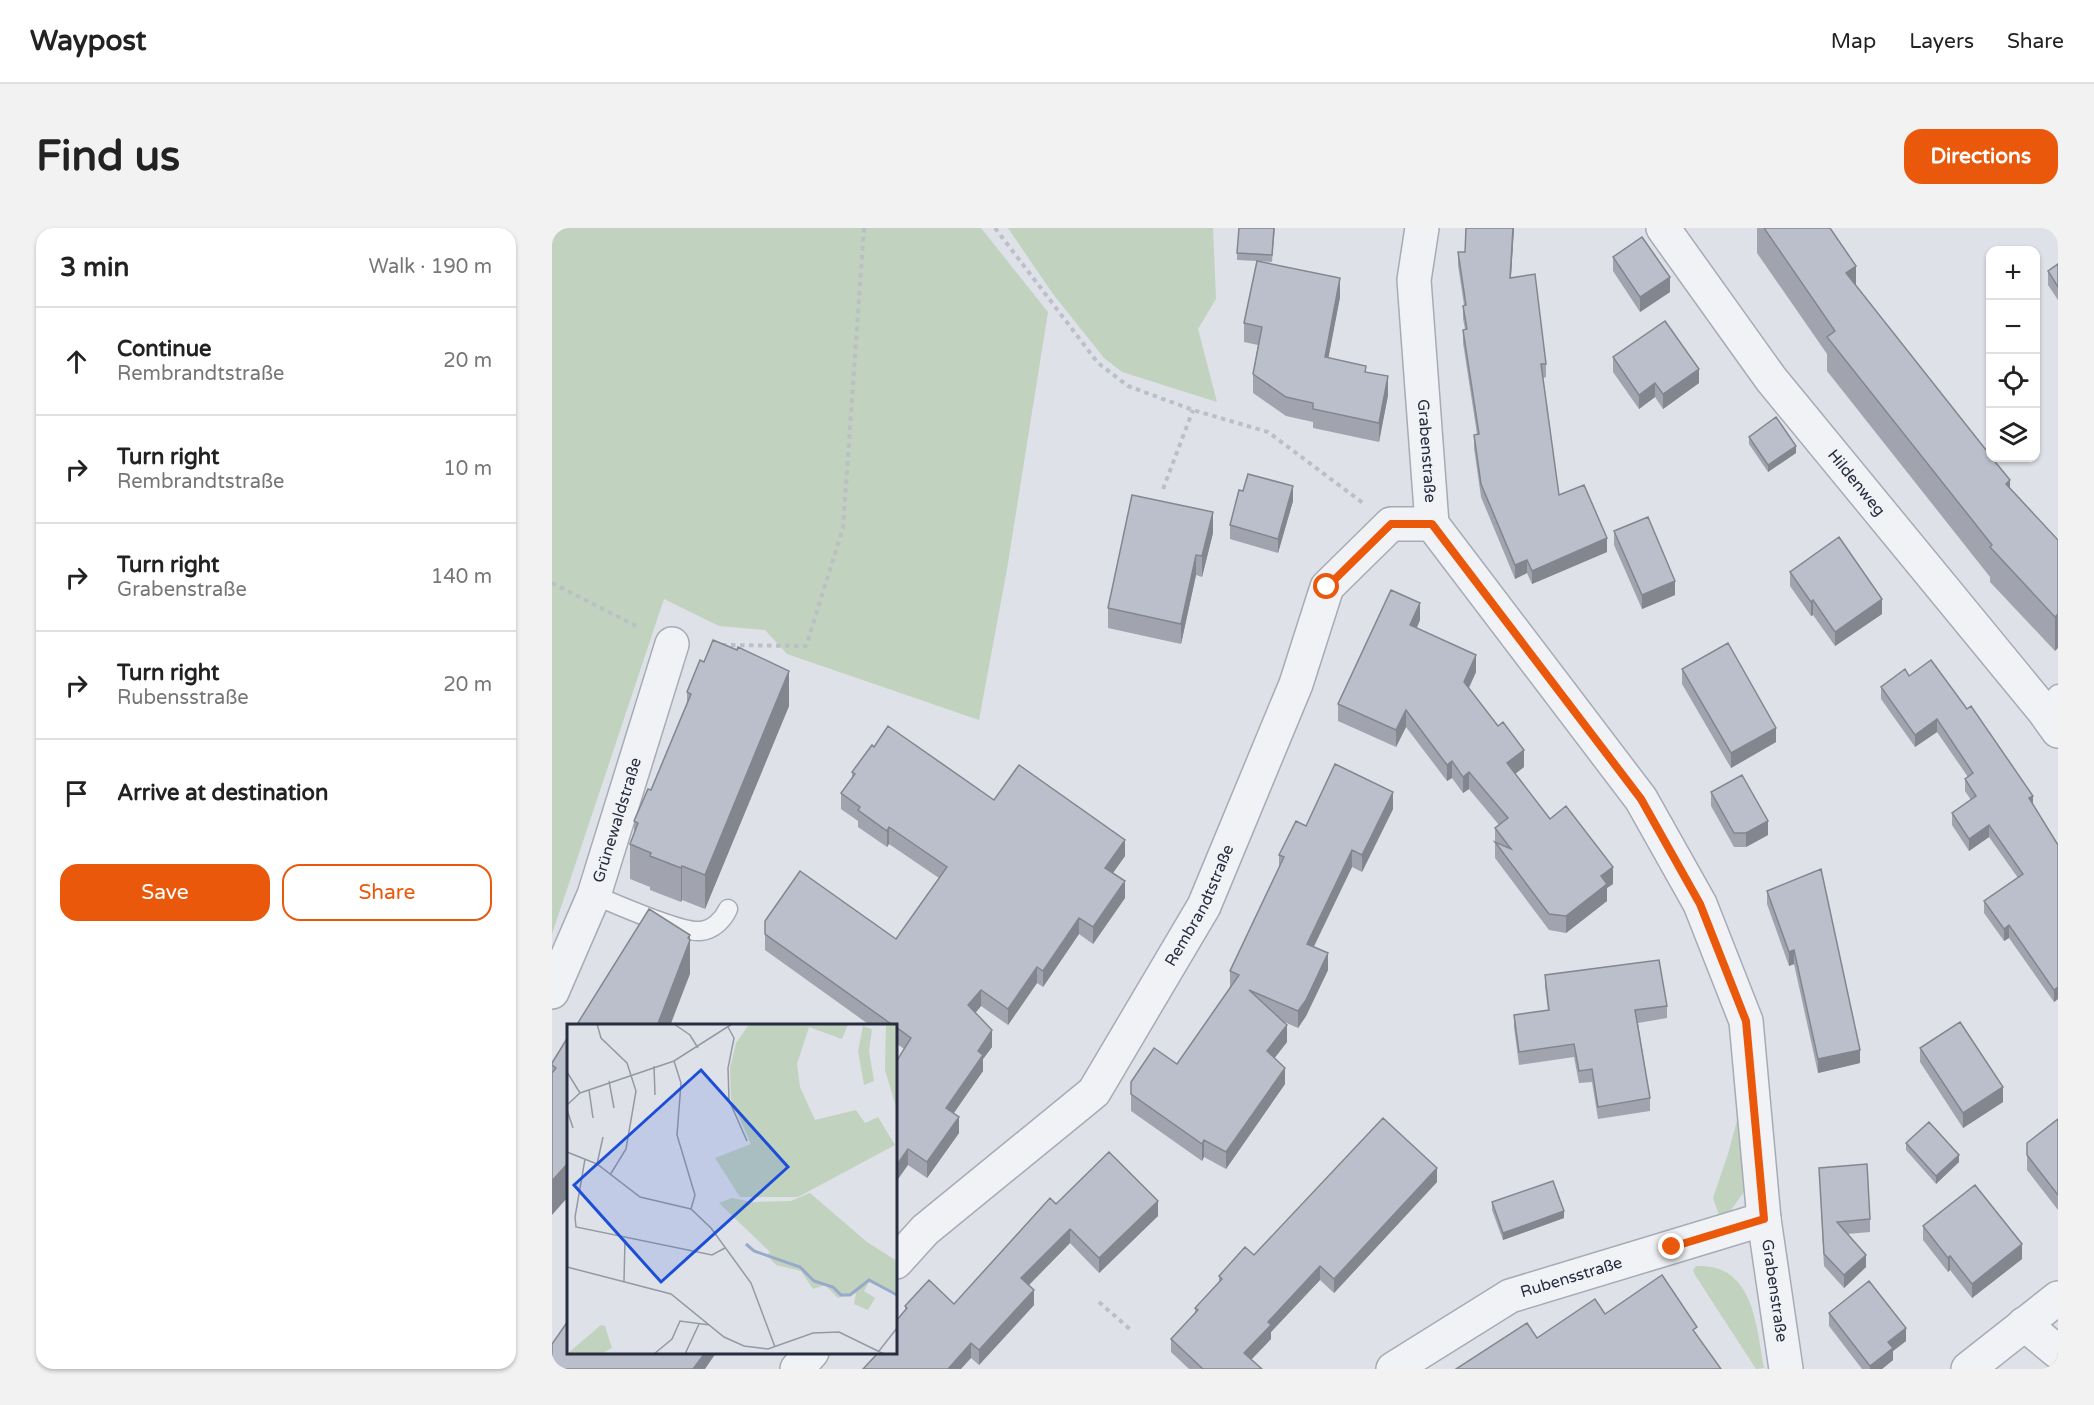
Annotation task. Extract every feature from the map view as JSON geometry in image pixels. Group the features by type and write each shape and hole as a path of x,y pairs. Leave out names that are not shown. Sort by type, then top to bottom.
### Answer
{"street":[{"name":"Grabenstraße","path":"1422,228 1414,280 1432,524 1641,799 1700,904 1746,1021 1764,1219 1786,1369"},
{"name":"Hildenweg","path":"1663,228 1786,397 2053,712"},
{"path":"1391,524 1432,524"},
{"name":"Rembrandtstraße","path":"897,1261 925,1230 1094,1092 1204,906 1296,684 1327,587 1391,524"},
{"name":"Grünewaldstraße","path":"552,992 594,895 672,644"},
{"name":"Rubensstraße","path":"1393,1369 1510,1296 1764,1219"},
{"path":"1968,1369 2058,1298"},
{"path":"2024,1324 2058,1352"},
{"path":"797,1369 811,1354"}],"lane":[{"path":"594,895 681,928 700,931 711,928 724,918 728,909"}],"path":[{"path":"552,583 672,644 806,646 843,528 864,228"},
{"path":"995,228 1098,363 1128,386 1193,410 1268,432 1391,524"},
{"path":"1163,489 1193,410"},
{"path":"1099,1302 1132,1331"}],"green space":[{"path":"552,228 981,228 1048,312 1007,569 979,720 787,654 765,630 719,626 664,599 552,934"},
{"path":"1008,228 1213,228 1216,299 1198,329 1217,402 1122,372 1104,358 1053,294"},
{"path":"1743,1098 1748,1186 1722,1223 1713,1198"},
{"path":"1696,1266 1715,1268 1730,1275 1741,1286 1754,1316 1764,1368 1756,1369 1695,1275 1693,1270"}],"building":[{"path":"1239,228 1274,228 1272,255 1237,253"},
{"path":"1466,228 1513,228 1510,278 1535,274 1546,364 1541,364 1559,495 1584,485 1607,538 1532,571 1527,560 1515,565 1481,484 1474,435 1479,434 1463,330 1467,329 1463,306 1466,305 1458,252 1465,252"},
{"path":"1764,228 1830,228 1856,266 1846,273 1986,450 1986,462 1995,462 2010,480 2006,484 2058,540 2058,614 2055,617 1990,547 1992,545 1827,337 1835,331"},
{"path":"1642,237 1670,277 1640,297 1613,257"},
{"path":"1257,261 1340,278 1325,357 1366,366 1365,372 1388,376 1379,423 1313,409 1313,403 1286,397 1253,374 1262,327 1244,323"},
{"path":"2058,264 2058,287 2048,271"},
{"path":"1665,321 1699,369 1663,394 1655,383 1639,395 1613,357"},
{"path":"1776,417 1796,446 1768,465 1749,437"},
{"path":"1248,474 1293,486 1278,539 1230,525 1239,490 1243,491"},
{"path":"1132,495 1213,512 1202,556 1196,555 1181,624 1108,608"},
{"path":"1648,517 1675,581 1642,595 1614,531"},
{"path":"1839,537 1882,599 1835,632 1790,572"},
{"path":"1391,590 1420,603 1410,625 1476,655 1464,682 1498,726 1503,722 1524,750 1507,763 1550,819 1566,806 1613,867 1601,876 1607,884 1566,916 1549,914 1495,842 1511,849 1495,828 1508,818 1469,772 1463,777 1452,761 1447,765 1406,710 1396,730 1338,704"},
{"path":"713,640 737,650 738,647 789,671 705,875 650,856 651,853 630,844 638,823 634,821 648,789 651,790 691,694 687,692 700,660 704,662"},
{"path":"1728,643 1776,728 1731,753 1682,669"},
{"path":"1931,660 1967,709 1971,706 2033,796 2029,798 2058,845 2058,987 2054,990 2009,925 2004,929 1984,901 2023,874 1989,825 1969,839 1952,813 1976,796 1965,779 1973,773 1937,719 1915,735 1881,687 1905,669 1909,676"},
{"path":"888,726 994,800 1019,765 1125,840 1105,868 1125,881 1093,927 1079,918 1043,971 1037,967 1008,1009 981,990 968,1005 992,1030 978,1051 983,1055 946,1108 959,1117 927,1162 908,1149 897,1165 897,1060 911,1038 897,1028 897,1024 891,1024 765,934 765,921 800,871 896,939 947,867 889,827 887,831 858,810 860,807 841,793 855,774 852,772 872,745 874,747"},
{"path":"1335,764 1393,792 1362,855 1352,850 1307,944 1328,953 1306,1000 1298,1011 1249,990 1287,1025 1267,1051 1285,1068 1226,1152 1204,1140 1202,1144 1131,1094 1131,1082 1154,1048 1177,1064 1239,975 1230,971 1284,857 1279,855 1296,821 1306,826"},
{"path":"1742,775 1768,821 1746,833 1734,833 1711,792"},
{"path":"1821,869 1860,1050 1818,1059 1794,950 1789,952 1767,891"},
{"path":"649,909 690,935 658,1024 577,1024"},
{"path":"1659,960 1667,1006 1635,1010 1650,1098 1598,1107 1592,1069 1579,1071 1574,1044 1519,1052 1514,1015 1549,1010 1545,975"},
{"path":"1960,1022 2003,1087 1963,1113 1920,1048"},
{"path":"567,1039 567,1164 552,1181 552,1073 556,1068 552,1063"},
{"path":"1383,1118 1437,1168 1334,1279 1320,1266 1268,1322 1271,1325 1244,1353 1262,1369 1203,1369 1171,1339 1198,1310 1195,1308 1222,1279 1219,1276 1245,1247 1254,1255"},
{"path":"2058,1119 2058,1195 2027,1155 2027,1143"},
{"path":"1929,1122 1959,1155 1936,1176 1906,1143"},
{"path":"1109,1152 1158,1201 1099,1258 1070,1229 1021,1278 1034,1290 979,1350 971,1343 948,1369 863,1369 877,1354 897,1354 897,1320 907,1308 905,1306 929,1280 954,1304 1050,1198 1056,1204"},
{"path":"1867,1164 1870,1219 1837,1222 1866,1255 1844,1275 1824,1254 1819,1168"},
{"path":"1553,1181 1564,1211 1503,1233 1492,1202"},
{"path":"1975,1185 2022,1244 1972,1284 1923,1226"},
{"path":"1662,1275 1697,1327 1693,1330 1721,1369 1456,1369 1527,1323 1537,1338 1595,1299 1605,1314"},
{"path":"1869,1281 1906,1328 1888,1342 1893,1348 1870,1366 1829,1313"},
{"path":"567,1322 567,1354 704,1354 693,1369 552,1369 552,1344"}],"route":[{"path":"1327,587 1391,524 1432,524 1641,799 1700,904 1746,1021 1764,1219 1672,1247"}]}
